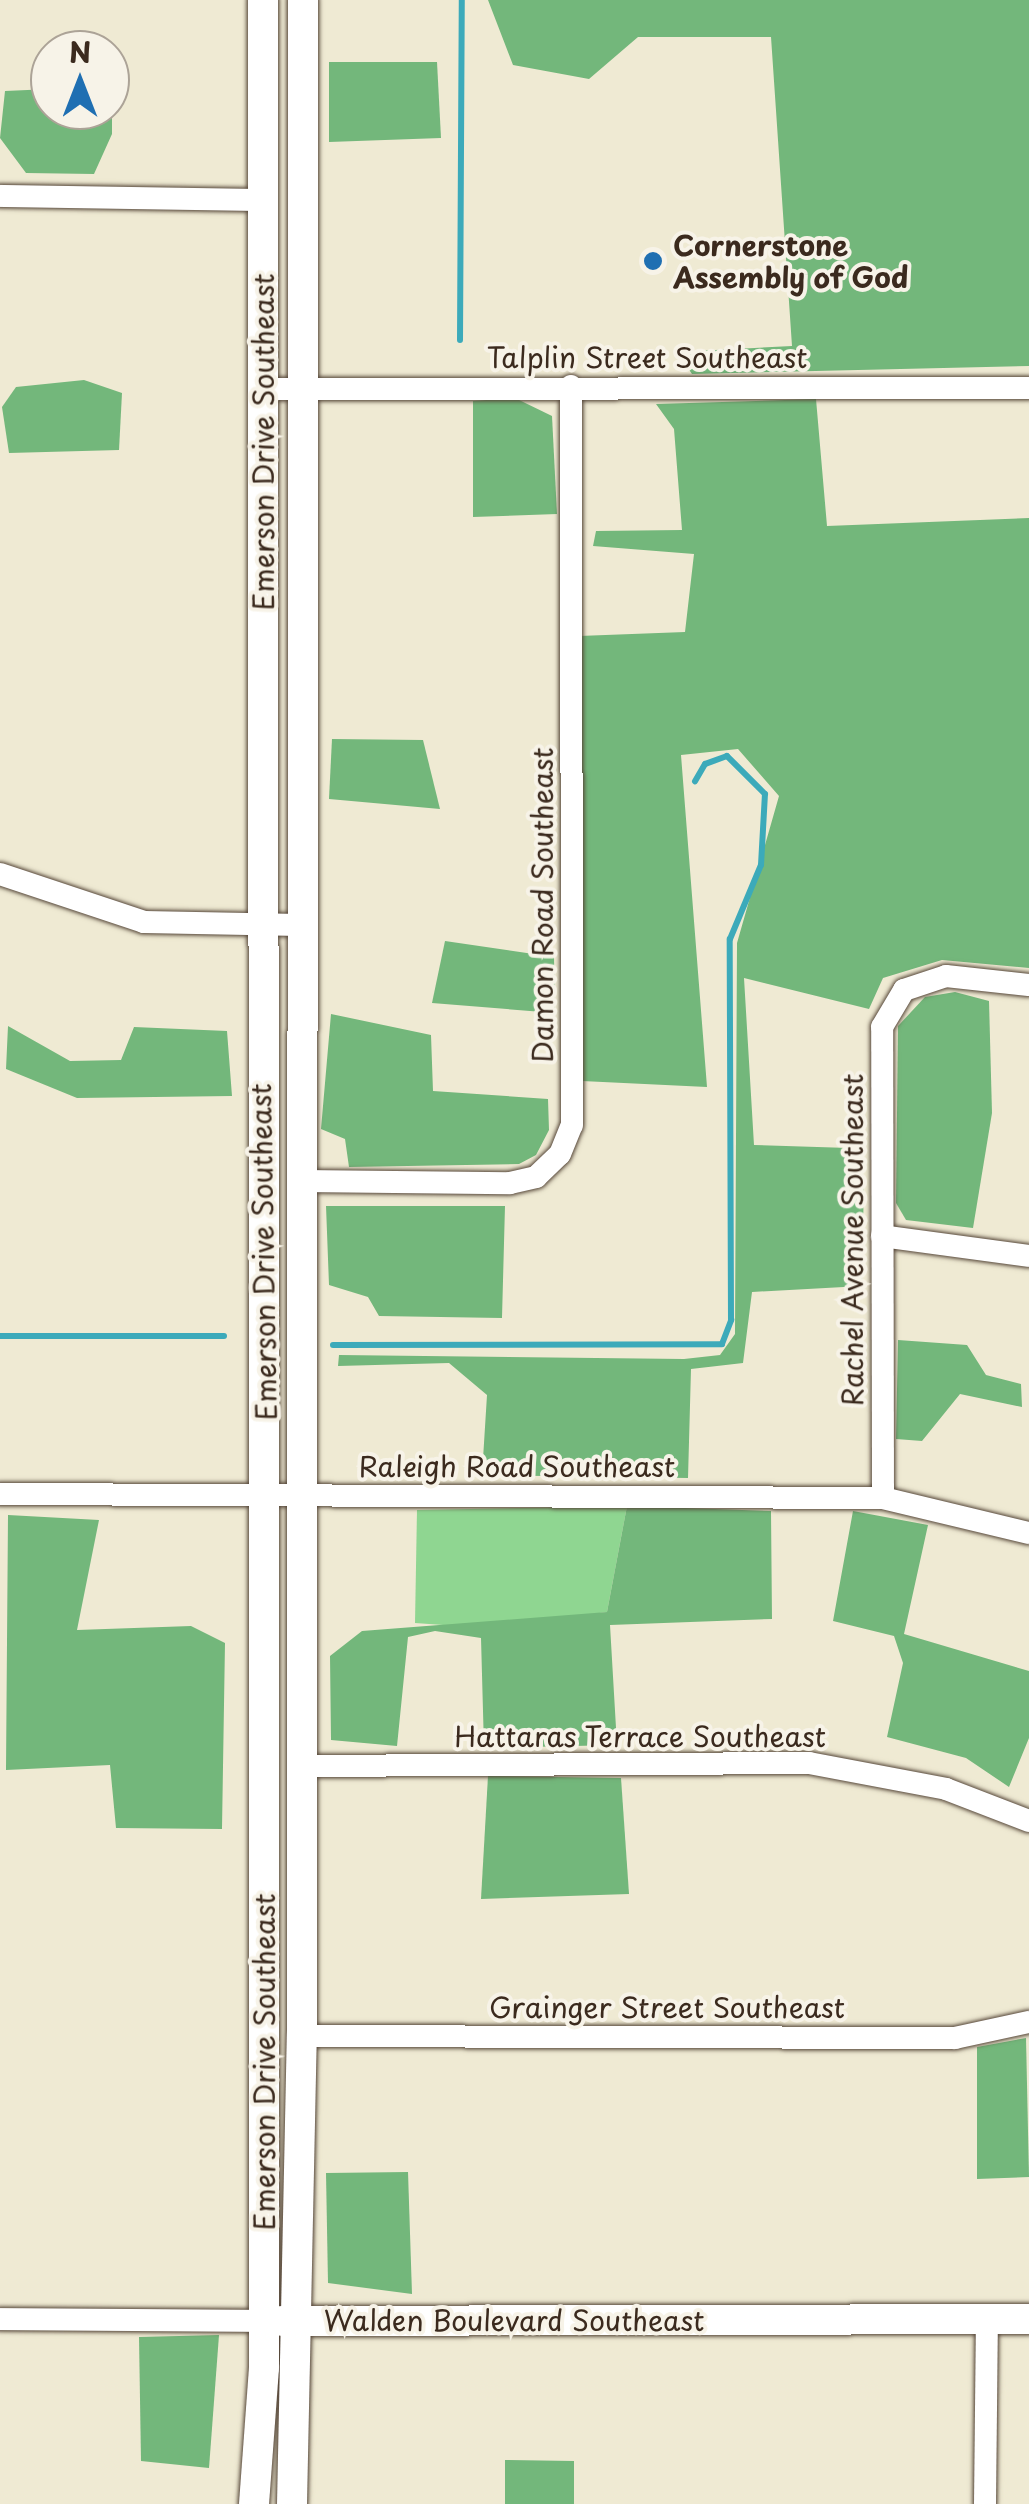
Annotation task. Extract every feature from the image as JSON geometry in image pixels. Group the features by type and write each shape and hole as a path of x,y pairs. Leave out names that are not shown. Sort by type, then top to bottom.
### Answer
{"street":[{"name":"Emerson Drive Southeast","path":"254,2504 264,2320 265,1494 259,926 266,389 264,0"},
{"name":"Emerson Drive Southeast","path":"292,2504 301,2321 303,0"},
{"path":"0,196 263,200"},
{"name":"Damon Road Southeast","path":"302,1181 510,1183 536,1176 560,1154 572,1125 571,386"},
{"name":"Talplin Street Southeast","path":"266,389 1029,388"},
{"path":"0,874 144,922 300,925"},
{"name":"Rachel Avenue Southeast","path":"883,1498 882,1028 904,990 946,976 1029,985"},
{"path":"882,1236 1029,1256"},
{"name":"Raleigh Road Southeast","path":"0,1494 883,1498 1029,1534"},
{"name":"Hattaras Terrace Southeast","path":"302,1766 809,1763 946,1789 1029,1821"},
{"name":"Grainger Street Southeast","path":"302,2036 955,2038 1029,2022"},
{"name":"Walden Boulevard Southeast","path":"0,2319 1029,2319"},
{"path":"986,2504 987,2319"}],"green space":[{"path":"488,0 1029,0 1029,366 692,374 677,352 792,346 771,37 638,37 589,79 513,65"},
{"path":"329,62 437,62 441,138 329,142"},
{"path":"30,90 30,130 112,130 94,174 26,173 0,138 5,91"},
{"path":"84,380 122,393 119,450 9,453 2,407 16,387"},
{"path":"515,398 552,416 557,514 473,517 473,401"},
{"path":"816,399 827,526 1029,518 1029,968 942,960 883,978 869,1009 744,978 754,1145 849,1148 864,1177 862,1286 752,1292 743,1363 691,1369 688,1478 482,1475 487,1395 449,1363 338,1366 339,1355 684,1359 720,1355 735,1334 737,943 779,796 738,749 681,755 707,1087 582,1081 579,636 685,632 694,554 593,546 596,531 682,530 674,429 656,404"},
{"path":"332,739 423,740 440,809 329,799"},
{"path":"445,941 554,957 555,1013 432,1003"},
{"path":"955,992 989,1001 992,1113 973,1228 906,1220 896,1203 898,1026 925,997"},
{"path":"331,1014 431,1035 433,1091 548,1099 549,1130 536,1155 519,1164 349,1167 345,1139 321,1129"},
{"path":"8,1026 70,1061 121,1060 134,1027 227,1031 232,1096 77,1098 6,1069"},
{"path":"326,1206 505,1206 502,1318 379,1316 368,1297 329,1285"},
{"path":"898,1340 967,1345 986,1375 1021,1384 1022,1407 960,1394 922,1441 896,1439"},
{"path":"627,1506 607,1612 485,1628 415,1623 417,1510"},
{"path":"627,1506 771,1511 772,1619 610,1625 617,1745 484,1748 481,1638 435,1631 408,1637 397,1746 331,1740 330,1656 362,1631 607,1612"},
{"path":"853,1511 928,1525 904,1634 1029,1671 1029,1738 1009,1787 966,1758 887,1737 903,1663 894,1636 833,1621"},
{"path":"8,1515 99,1520 77,1630 191,1626 225,1643 222,1829 116,1828 110,1765 6,1770"},
{"path":"488,1776 621,1778 629,1894 481,1899"},
{"path":"1026,2038 1029,2177 977,2179 977,2047"},
{"path":"408,2172 412,2294 328,2283 326,2173"},
{"path":"219,2335 209,2468 141,2461 139,2337"},
{"path":"505,2460 574,2461 574,2504 505,2504"}],"waterway":[{"path":"460,340 462,0"},
{"path":"333,1345 722,1344 731,1320 730,939 761,865 765,794 727,756 705,764 695,781"},
{"path":"0,1336 224,1336"}],"place":[{"name":"Cornerstone Assembly of God","path":"653,261"}]}
